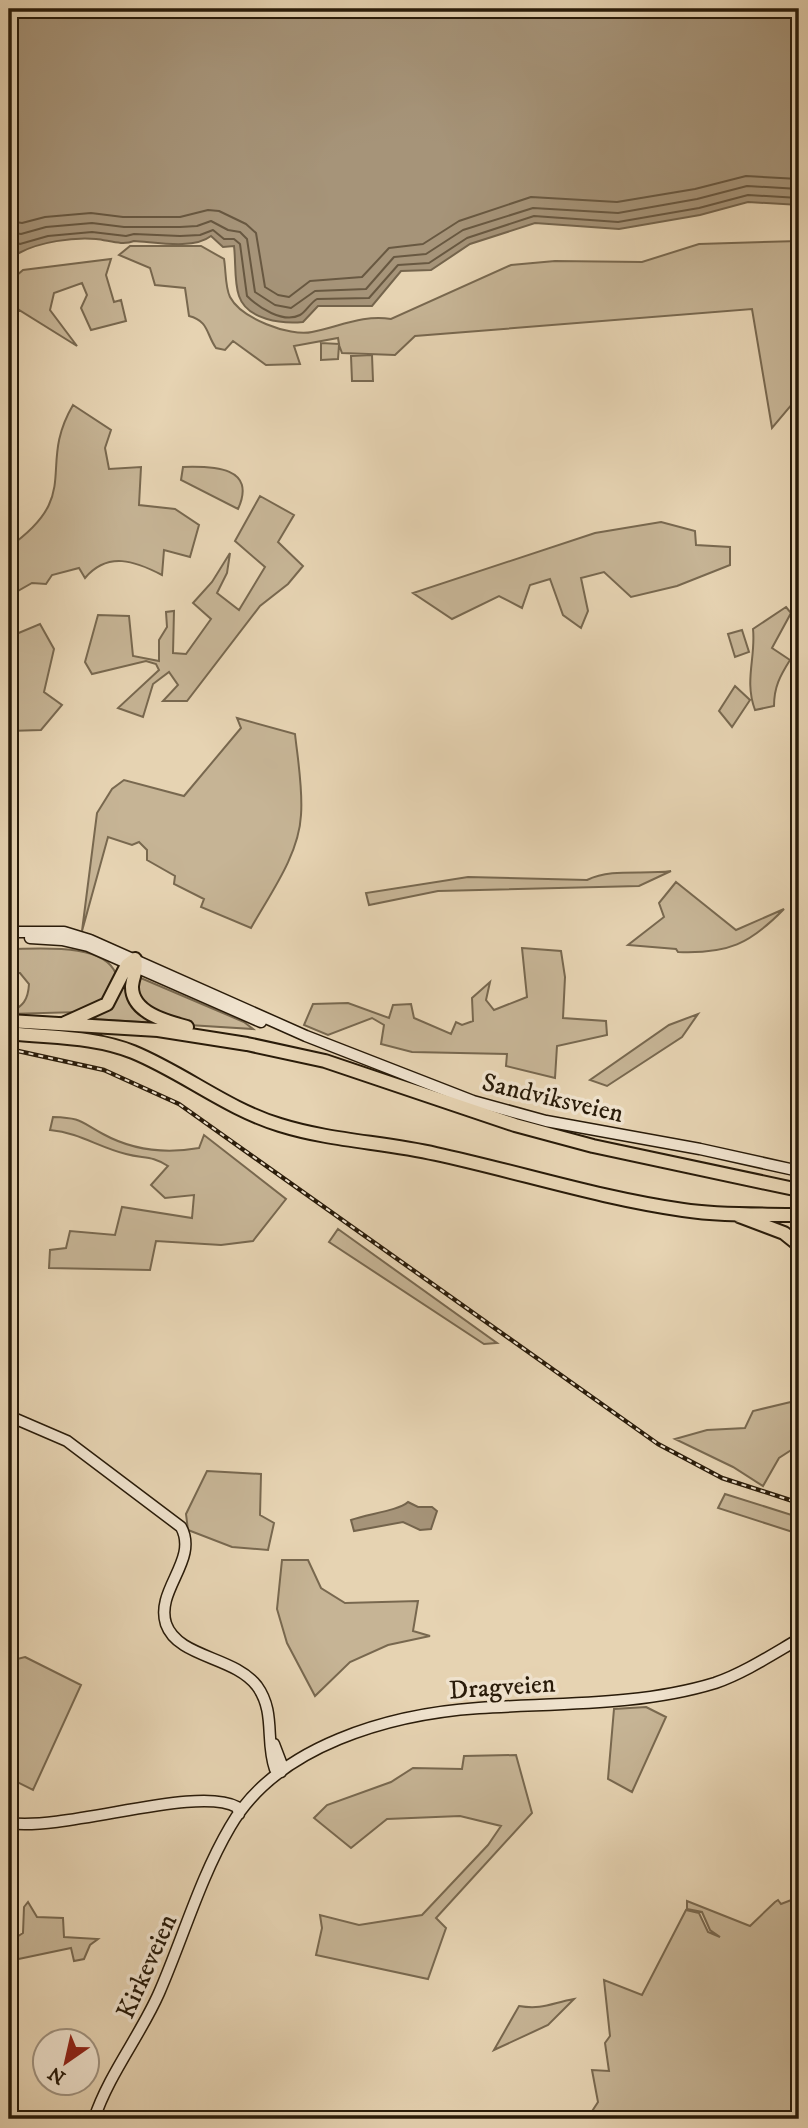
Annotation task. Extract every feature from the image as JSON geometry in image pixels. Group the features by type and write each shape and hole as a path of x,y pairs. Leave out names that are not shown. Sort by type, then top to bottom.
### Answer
{"highway":[{"path":"62,1031 107,1004 133,965"},
{"path":"133,965 133,995 148,1012 183,1026 247,1044"},
{"path":"9,1021 62,1031 133,1052 236,1108 291,1129 434,1154 599,1196 685,1210 799,1215"},
{"path":"9,1033 158,1030 247,1044 325,1061 514,1125 799,1190"},
{"path":"736,1214 755,1224 784,1233 799,1245"}],"main road":[{"name":"Sandviksveien","path":"9,932 71,933 133,965"},
{"name":"Sandviksveien","path":"9,937 75,942 306,1036 503,1111 799,1171"},
{"path":"9,1416 67,1441 173,1519 184,1533 186,1544 165,1608 167,1627 180,1643 236,1667 251,1679 265,1700 279,1768"},
{"name":"Dragveien","path":"279,1768 361,1733 422,1715 653,1696 714,1683 799,1639"},
{"name":"Kirkeveien","path":"94,2119 105,2092 152,2010 236,1812 279,1768"},
{"path":"9,1823 55,1824 188,1801 229,1802 236,1812"}],"shaded area":[{"path":"799,241 799,396 772,428 752,309 415,336 395,355 342,353 339,345 338,359 321,360 321,343 339,344 338,338 294,346 300,364 266,365 233,341 225,350 216,348 204,325 189,316 185,288 155,285 150,268 119,255 130,246 201,246 224,259 228,293 244,312 279,329 302,333 371,318 391,319 511,265 555,261 642,262 699,244"},
{"path":"111,259 106,275 114,302 121,300 126,321 91,330 81,308 87,295 82,283 54,293 50,310 77,346 19,310 9,316 9,282 23,270"},
{"path":"372,355 373,381 352,381 351,356"},
{"path":"73,405 111,430 105,448 109,469 141,467 139,505 175,509 199,525 190,557 164,550 162,575 122,561 103,564 85,578 79,568 52,575 46,584 32,583 9,596 9,547 32,528 45,511 52,495 63,427"},
{"path":"183,467 219,469 237,477 242,485 238,509 181,480"},
{"path":"260,496 294,515 278,542 303,566 288,584 260,606 187,701 163,701 178,685 169,672 153,684 143,717 118,708 159,670 156,664 146,661 92,674 85,662 98,615 129,616 133,656 159,661 159,640 167,627 166,612 174,611 173,653 186,654 211,619 193,603 212,582 230,553 227,573 217,593 239,610 265,567 235,541"},
{"path":"661,522 695,531 696,545 730,547 730,565 677,586 631,597 604,572 581,578 588,611 581,628 563,615 550,579 530,585 522,608 499,596 452,619 413,593 595,533"},
{"path":"786,607 791,613 772,648 790,660 778,682 774,706 755,710 750,689 753,629"},
{"path":"40,624 54,649 44,692 62,705 41,730 9,731 9,637"},
{"path":"742,630 749,652 735,657 728,634"},
{"path":"735,686 750,700 732,727 719,711"},
{"path":"237,718 295,734 301,785 301,815 295,845 251,928 201,907 204,899 174,884 175,876 147,860 147,850 139,842 132,845 108,837 82,931 97,813 112,789 124,780 184,796 241,728"},
{"path":"671,871 639,886 438,891 369,905 366,893 468,877 587,880 607,874"},
{"path":"676,882 736,930 784,909 749,939 725,949 678,952 676,949 628,945 664,917 659,903"},
{"path":"52,948 85,952 109,964 116,974 105,999 80,1012 9,1014 25,1000 29,984 20,973 9,973 9,949"},
{"path":"522,948 561,951 565,977 563,1018 606,1021 607,1035 557,1046 555,1078 506,1066 507,1054 412,1052 381,1044 384,1025 372,1018 328,1035 304,1025 313,1004 348,1003 389,1018 393,1005 411,1004 414,1018 451,1034 456,1022 462,1025 473,1021 472,998 490,982 486,1000 494,1010 527,997"},
{"path":"129,973 244,1022 253,1029 92,1019 115,1000"},
{"path":"698,1014 682,1037 607,1086 590,1080 669,1025"},
{"path":"53,1117 75,1119 115,1140 150,1150 199,1148 204,1135 286,1199 253,1241 221,1245 156,1241 150,1270 49,1268 50,1250 66,1248 70,1231 115,1235 122,1207 192,1218 194,1195 165,1198 151,1185 168,1166 71,1134 50,1130"},
{"path":"338,1229 497,1343 484,1344 329,1242"},
{"path":"799,1400 799,1445 779,1458 763,1486 733,1467 675,1439 707,1430 745,1428 753,1411"},
{"path":"207,1471 261,1474 260,1515 274,1523 268,1550 232,1547 188,1530 186,1514"},
{"path":"725,1494 798,1517 799,1534 718,1508"},
{"path":"282,1560 308,1560 321,1588 345,1603 418,1601 413,1631 430,1636 388,1645 350,1662 315,1696 287,1643 277,1609"},
{"path":"25,1657 81,1685 33,1790 9,1778 9,1661"},
{"path":"646,1707 666,1717 632,1792 608,1779 614,1709"},
{"path":"516,1755 532,1813 436,1918 446,1928 428,1979 316,1955 322,1928 320,1915 359,1925 422,1915 488,1845 501,1826 460,1816 387,1819 351,1848 314,1818 327,1805 391,1782 413,1768 462,1769 464,1756"},
{"path":"799,1897 799,2119 587,2119 598,2102 592,2070 609,2071 605,2043 610,2036 604,1980 642,1995 686,1910 699,1913 708,1932 720,1937 710,1930 702,1912 687,1909 687,1901 750,1926 778,1900 781,1904"},
{"path":"28,1902 37,1917 63,1918 64,1937 98,1939 90,1945 84,1959 74,1961 71,1948 9,1961 9,1942 23,1933 24,1907"},
{"path":"574,1999 548,2025 494,2050 519,2006 541,2007"}],"water":[{"path":"9,9 799,9 799,205 748,202 700,215 619,229 535,223 470,244 431,270 401,271 372,306 318,306 303,322 266,319 249,310 239,296 234,246 223,247 211,236 184,244 67,240 46,243 19,253 9,246"},
{"path":"408,1502 418,1507 432,1507 437,1511 431,1529 420,1530 403,1522 354,1531 351,1520 397,1508"}],"railway":[{"path":"9,1049 104,1070 179,1104 658,1444 722,1478 799,1503"}]}
